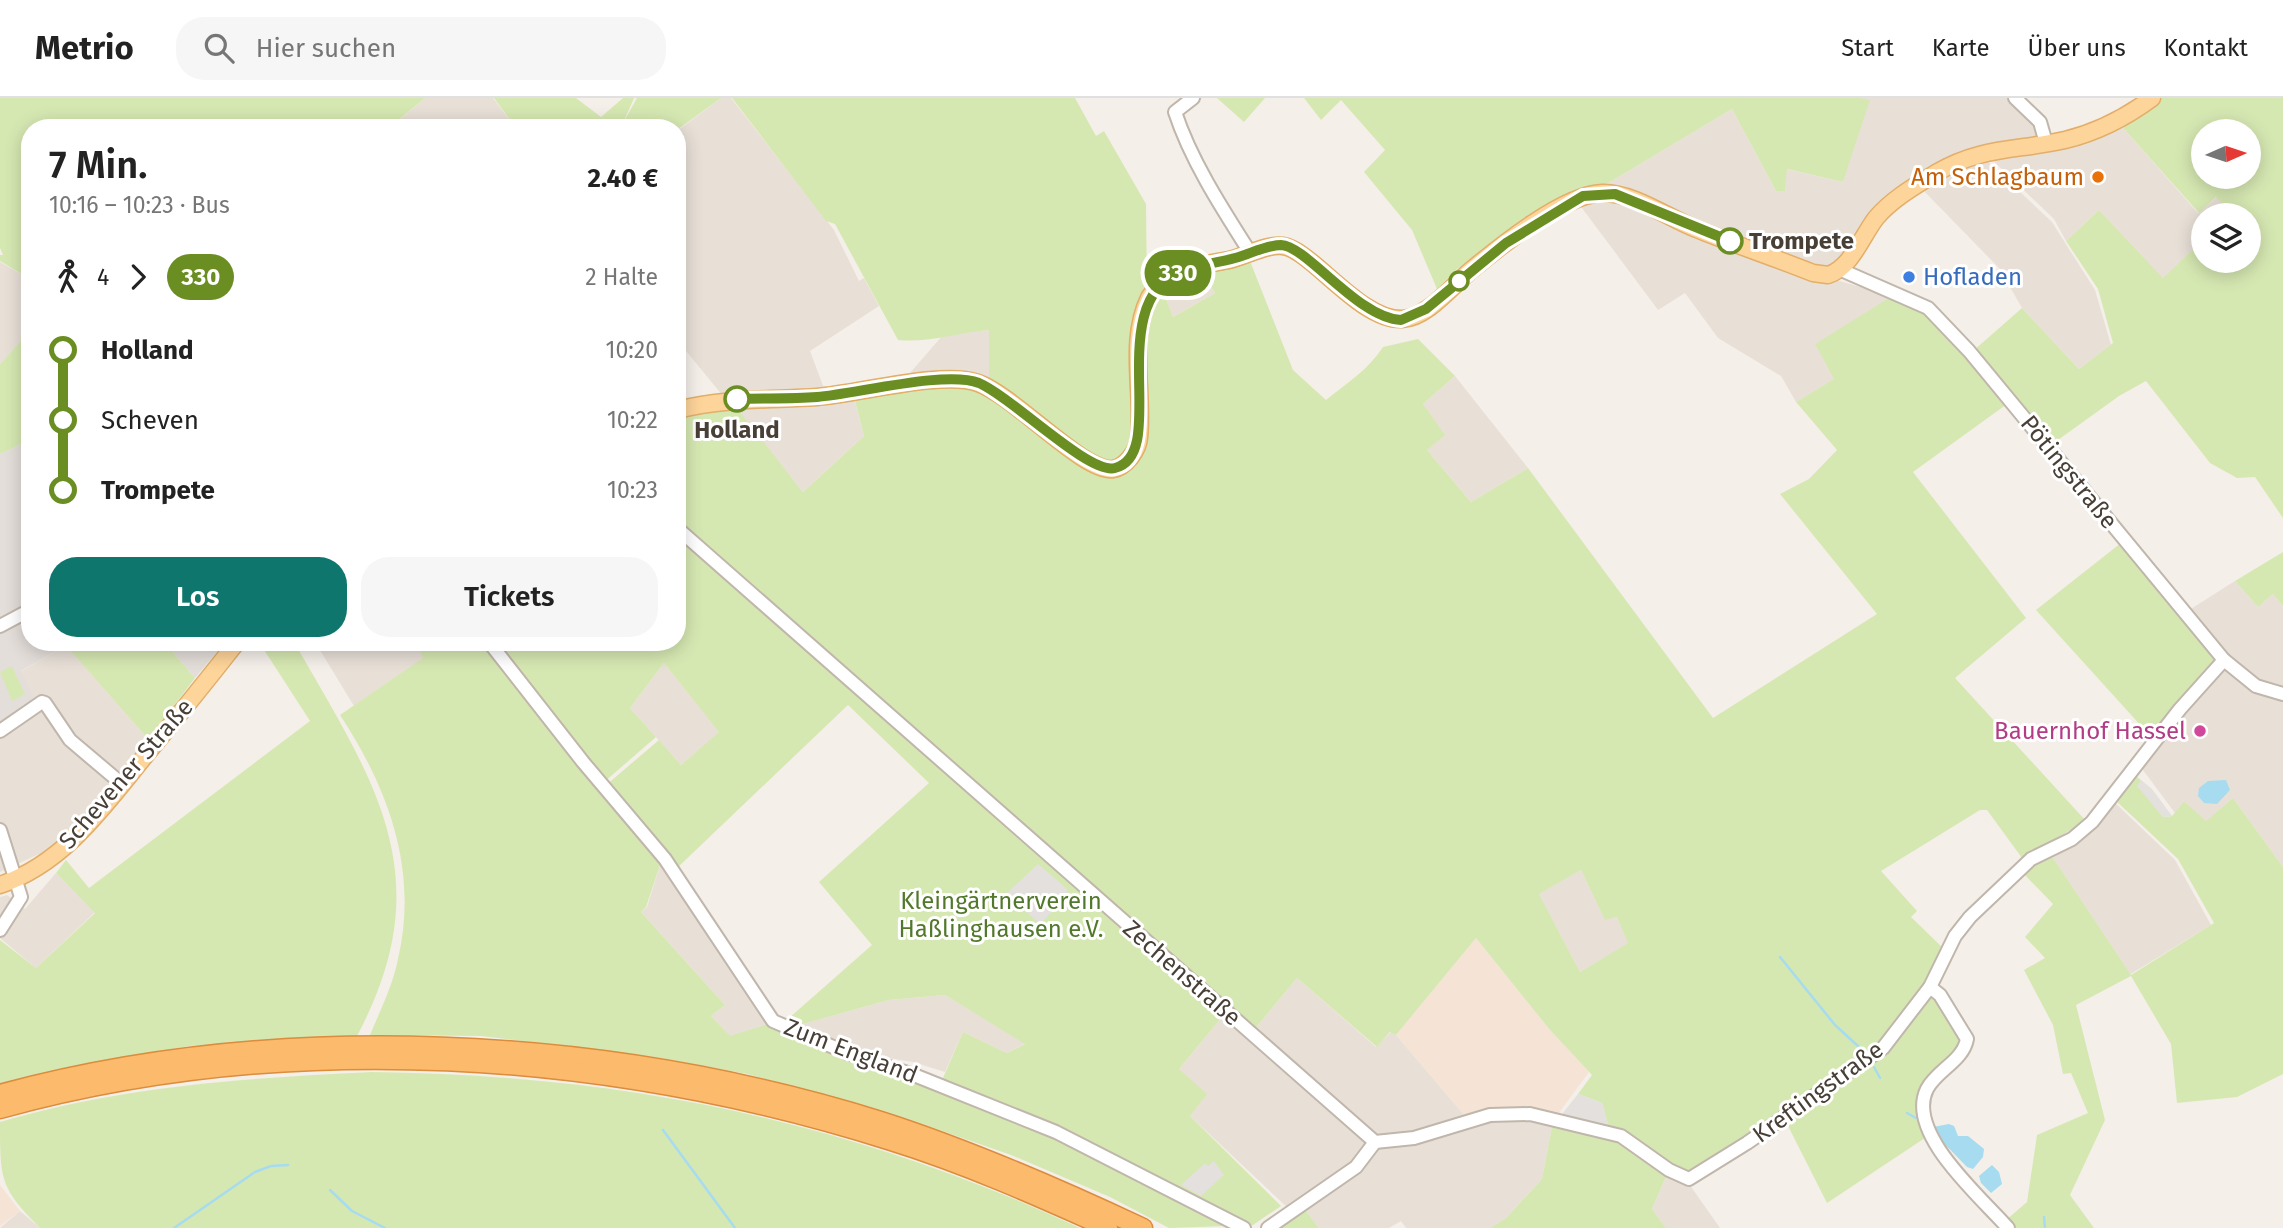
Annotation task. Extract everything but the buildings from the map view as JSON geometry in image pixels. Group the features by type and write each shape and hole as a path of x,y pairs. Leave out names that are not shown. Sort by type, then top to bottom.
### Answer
{"highway":[{"path":"0,1094 112,1070 206,1056 272,1051 369,1046 545,1054 717,1080 881,1121 1058,1187 1143,1228"},
{"path":"0,1110 125,1082 301,1062 504,1065 570,1071 634,1079 798,1114 893,1142 1015,1186 1108,1228"}],"main road":[{"path":"686,408 730,399 816,397 950,380 975,382 1001,394 1099,468 1119,467 1139,441 1140,331 1149,298 1180,272 1275,246 1292,248 1334,285 1371,308 1395,319 1413,317 1524,230 1573,201 1603,192 1628,198 1694,228 1813,273 1828,275 1839,269 1877,218 1902,194 1937,172 1970,157 2002,148 2046,143 2086,134 2117,122 2152,98"},
{"name":"Schevener Straße","path":"0,885 18,879 48,862 67,845 122,784 230,651"}],"street":[{"path":"1193,98 1175,112 1181,130 1224,212 1251,254"},
{"path":"2015,98 2040,122 2046,143"},
{"name":"Pötingstraße","path":"1839,269 1928,308 1969,351 2224,660 2256,686 2283,694"},
{"name":"Zechenstraße","path":"686,536 1374,1142"},
{"path":"0,626 21,615"},
{"name":"Zum England","path":"496,651 583,762 665,859 773,1021 847,1054 914,1075 1056,1132 1244,1228"},
{"name":"Kreftingstraße","path":"1374,1142 1414,1138 1490,1115 1530,1114 1621,1136 1669,1170 1689,1179 1748,1143 1883,1048 1930,987 1955,936 1970,917 2031,859 2072,839 2092,822 2180,709 2224,660"},
{"path":"0,731 41,702 46,703 70,740 122,784"},
{"path":"0,830 22,897 0,930"},
{"path":"1930,987 1947,1004 1967,1039 1965,1048 1929,1086 1923,1098 1923,1122 1928,1135 1951,1164 2008,1228"},
{"path":"1268,1228 1356,1167 1374,1142"}],"shaded area":[{"path":"425,98 493,98 509,119 400,119"},
{"path":"721,98 731,98 834,230 859,281 864,278 879,306 810,351 825,391 723,396 686,351 686,124"},
{"path":"1859,98 2014,98 2035,117 2044,139 1935,169 1841,263 1825,270 1600,188 1732,109 1776,191 1785,191 1786,169 1843,182"},
{"path":"2123,128 2191,205 2191,252 2163,279 2099,210 2066,241 2054,219 1987,155"},
{"path":"1983,157 2052,222 2095,290 2111,345 2079,369 2022,308 1999,268 1920,187"},
{"path":"2217,197 2223,203 2210,203"},
{"path":"1598,200 1619,202 1814,281 1827,284 1836,280 1892,296 1835,379 1796,402 1781,376 1718,338 1685,293 1658,310 1579,204"},
{"path":"0,262 21,274 21,341 0,364"},
{"path":"1201,270 1215,293 1173,317 1162,288"},
{"path":"989,330 989,384 903,381 943,335"},
{"path":"1455,376 1528,468 1471,502 1426,449 1423,404"},
{"path":"854,398 864,436 803,492 732,403"},
{"path":"21,444 21,651 56,651 21,671 35,701 0,726 0,454"},
{"path":"2235,581 2258,607 2273,594 2283,606 2283,690 2270,688 2236,667 2186,612"},
{"path":"56,651 71,651 148,739 86,813 50,849 0,872 0,737 35,701 20,672"},
{"path":"172,651 218,651 195,678"},
{"path":"320,651 420,651 424,658 354,706"},
{"path":"664,663 720,732 681,765 630,708"},
{"path":"2223,664 2283,697 2283,867 2233,798 2206,822 2184,801 2175,813 2140,766"},
{"path":"2141,780 2152,789 2172,816 2163,817 2137,786"},
{"path":"2113,801 2175,860 2211,925 2129,975 2049,852"},
{"path":"662,859 771,1023 730,1037 711,1016 725,1005 641,912 647,907"},
{"path":"1038,864 1067,889 1067,896 1040,924 1006,894"},
{"path":"1581,870 1605,919 1617,917 1629,943 1580,972 1538,893"},
{"path":"56,873 95,912 36,968 0,938 0,897 7,895 25,909"},
{"path":"1476,938 1550,1030 1589,1072 1556,1117 1466,1117 1396,1035"},
{"path":"1297,978 1376,1047 1391,1032 1396,1035 1466,1117 1449,1125 1399,1136 1365,1154 1289,1209 1189,1115 1179,1069 1223,1016 1254,1030"},
{"path":"945,995 1026,1043 1007,1053 963,1032 945,1072 913,1062 857,1053 796,1026 889,1000"},
{"path":"1578,1094 1602,1103 1609,1128 1559,1118"},
{"path":"1489,1118 1553,1121 1542,1179 1506,1218 1490,1228 1406,1228 1401,1221 1389,1228 1319,1228 1303,1207 1378,1143"},
{"path":"1214,1161 1224,1175 1201,1196 1181,1185 1205,1163 1208,1166"},
{"path":"1668,1172 1687,1181 1720,1228 1666,1228 1652,1209"},
{"path":"0,1185 20,1211 0,1226"},
{"path":"20,1211 40,1228 0,1228"}],"green space":[{"path":"0,98 425,98 400,119 21,119 21,274 0,261 0,255 3,255 0,248"},
{"path":"494,98 576,98 601,117 623,98 634,98 625,119 509,119"},
{"path":"637,98 721,98 686,123 686,119 625,119"},
{"path":"732,98 1075,98 1096,136 1104,131 1146,204 1147,295 1137,440 1124,461 1100,466 989,384 989,330 932,339 898,340 835,224 826,221"},
{"path":"1217,98 1265,98 1244,122"},
{"path":"1304,98 1870,100 1843,182 1787,169 1785,191 1776,191 1732,109 1600,188 1538,216 1457,269 1437,289 1412,230 1364,172 1385,150 1341,100 1321,120"},
{"path":"2161,98 2283,98 2283,518 2255,477 2237,478 2210,463 2146,381 2119,396 2051,445 1973,351 2022,308 2079,369 2113,343 2098,289 2066,241 2099,210 2163,278 2191,251 2191,273 2261,273 2261,203 2222,203 2216,197 2210,203 2191,204 2123,128"},
{"name":"Kleingärtnerverein Haßlinghausen e.V.","path":"1250,261 1293,370 1326,400 1364,369 1383,347 1418,339 1455,376 1423,404 1445,435 1427,450 1471,502 1528,468 1713,718 1877,614 1780,494 1809,479 1837,450 1796,402 1834,379 1815,344 1892,296 1931,315 2007,404 1913,472 2026,618 1955,678 2086,821 2022,858 1987,810 1980,810 1881,871 1917,911 1911,917 1943,948 1935,975 1925,982 1881,1045 1692,1173 1680,1171 1609,1128 1602,1103 1578,1094 1592,1075 1550,1030 1476,938 1396,1035 1390,1032 1377,1047 1297,978 1254,1030 1102,908 1223,1016 1179,1069 1207,1094 1190,1116 1281,1206 1253,1225 1169,1228 1110,1197 1011,1155 885,1111 747,1074 661,1058 481,1036 370,1035 396,969 404,926 402,862 385,801 372,771 340,715 423,658 420,651 492,651 662,859 646,907 641,912 725,1005 711,1016 730,1036 771,1023 940,1085 963,1032 1007,1053 1025,1044 945,995 889,1000 796,1026 789,1018 872,945 819,882 929,783 848,705 676,869 605,786 659,740 681,765 719,732 664,663 630,708 656,737 603,783 503,651 686,651 686,413 733,403 803,492 864,436 854,397 917,386 976,385 1098,470 1134,456 1143,331 1162,288 1173,317 1215,293 1201,270","holes":["1581,870 1605,920 1617,917 1628,943 1580,972 1539,894"]},
{"path":"21,341 21,444 0,454 0,364"},
{"path":"2121,543 2219,660 2153,739 2036,610"},
{"path":"2283,552 2283,606 2273,594 2258,607 2235,581"},
{"path":"71,651 172,651 195,678 148,739"},
{"path":"265,651 299,651 350,741 372,786 388,832 396,878 394,927 382,979 357,1036 189,1046 0,1083 0,940 36,968 95,913 56,873 66,860 89,888 310,721"},
{"path":"12,666 25,694 12,701 0,672"},
{"path":"2133,774 2141,780 2138,786 2163,817 2172,816 2184,801 2206,821 2233,798 2283,867 2283,1074 2237,1097 2177,1103 2171,1044 2131,976 2076,1005 2105,1120 2070,1195 2094,1228 2013,1228 2006,1220 2027,1202 2037,1135 2088,1113 2071,1073 2063,1074 2053,1025 2024,970 2045,958 2025,937 2053,904 2022,872 2049,852 2131,975 2214,923 2178,859 2114,799"},
{"path":"1930,998 1940,1000 1962,1036 1957,1052 1927,1084 1928,1136 1827,1203 1787,1124 1892,1044"},
{"path":"372,1072 466,1075 557,1083 647,1094 735,1111 822,1132 908,1159 994,1191 1080,1228 40,1228 17,1203 5,1182 0,1122 138,1092 231,1081"},
{"path":"1553,1121 1619,1138 1668,1172 1652,1209 1666,1228 1490,1228 1506,1218 1542,1179"},
{"path":"1303,1207 1319,1228 1275,1228"}],"water":[{"path":"2226,780 2230,790 2217,804 2204,803 2198,796 2199,788 2208,781"},
{"path":"1949,1124 1954,1126 1958,1136 1968,1136 1984,1149 1983,1157 1973,1169 1967,1167 1934,1133 1933,1127"},
{"path":"1992,1165 1999,1172 2002,1184 1991,1193 1981,1183 1979,1176"}],"waterway":[{"path":"1780,957 1835,1025 1859,1047"},
{"path":"1874,1067 1880,1078"},
{"path":"1907,1113 1916,1118"},
{"path":"663,1130 735,1228"},
{"path":"174,1228 255,1172 271,1166 288,1165"},
{"path":"330,1190 352,1211 385,1228"},
{"path":"2044,1217 2045,1228"}],"bus line":[{"name":"330","path":"737,399 816,397 950,380 975,382 1001,394 1099,468 1111,469 1125,463 1139,441 1140,331 1149,298 1155,290 1180,272 1281,245 1298,252 1346,293 1381,313 1401,320 1426,309 1533,224 1583,196 1603,192 1615,194 1730,241"}],"place":[{"name":"Am Schlagbaum","path":"2098,177"},
{"name":"Trompete","path":"1730,241"},
{"name":"Hofladen","path":"1909,277"},
{"name":"Holland","path":"737,399"},
{"name":"Bauernhof Hassel","path":"2200,731"}]}
